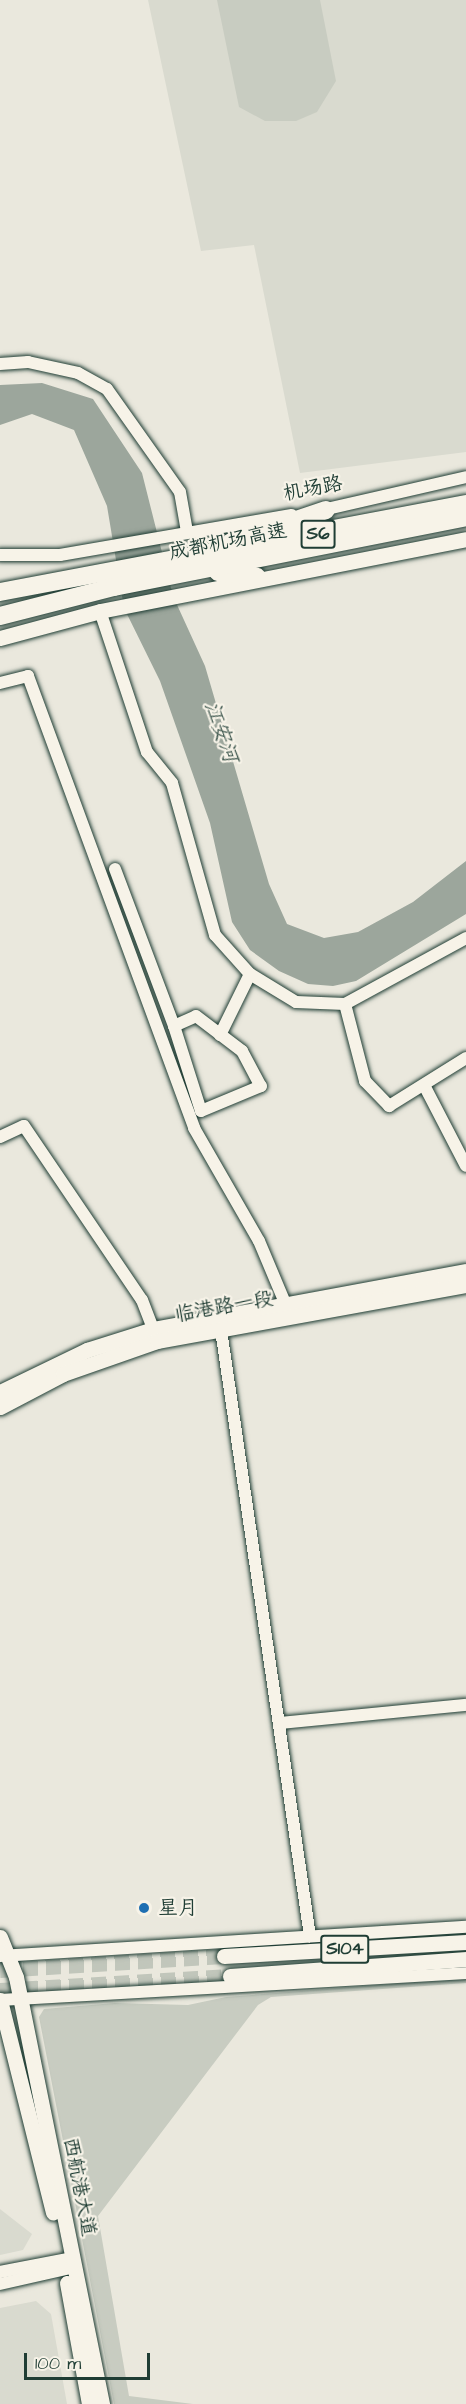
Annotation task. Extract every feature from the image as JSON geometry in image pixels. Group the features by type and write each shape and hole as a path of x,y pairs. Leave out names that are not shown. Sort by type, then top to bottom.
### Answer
{"highway":[{"name":"成都机场高速","path":"183,567 466,504"},
{"path":"183,567 326,510"},
{"name":"成都机场高速","path":"0,592 113,580 466,517"},
{"path":"183,567 257,577"},
{"name":"成都机场高速","path":"0,616 113,580"}],"main road":[{"path":"0,638 100,611 118,611 191,597 466,538"},
{"path":"221,591 257,577 350,564"},
{"name":"临港路一段","path":"0,1407 112,1353 285,1303 466,1271"},
{"name":"临港路一段","path":"0,1392 87,1350 153,1329 220,1323 466,1285"},
{"name":"西航港大道","path":"0,1937 4,1955 16,1977 68,2264 102,2404"},
{"name":"S104","path":"224,1956 466,1942"},
{"name":"S104","path":"230,1976 466,1959"},
{"path":"0,2000 68,2264 89,2404"}],"street":[{"path":"0,364 28,362 78,373 107,389 180,492 187,530"},
{"name":"机场路","path":"0,555 60,555 167,533 326,510 466,477"},
{"path":"100,611 147,752 172,783 215,935 250,974 296,1002 345,1004 466,938"},
{"path":"0,683 28,676 194,1128 259,1240 285,1303"},
{"path":"115,869 174,1026 201,1111 261,1086 242,1052 196,1016 174,1026"},
{"path":"220,1035 250,974"},
{"path":"345,1004 365,1081 389,1107 466,1058"},
{"path":"424,1085 466,1166"},
{"path":"0,1137 24,1126 142,1300 153,1329"},
{"path":"220,1323 281,1723 310,1936"},
{"path":"281,1723 466,1705"},
{"path":"4,1955 466,1927"},
{"path":"0,2000 466,1973"},
{"path":"0,2272 68,2264"},
{"path":"0,2284 68,2264"}],"shaded area":[{"path":"148,0 466,0 466,452 300,473 254,245 201,251"},
{"path":"217,0 320,0 336,81 317,112 296,121 265,121 239,107"},
{"path":"466,1978 466,1983 271,1997 258,2005 98,2216 129,2396 193,2404 114,2404 39,2017 44,2009 115,2003 188,2005 226,1997"},
{"path":"0,2209 32,2234 23,2250 0,2255"},
{"path":"36,2301 51,2314 67,2404 0,2404 0,2308"}],"water":[{"name":"江安河","path":"42,383 93,399 142,473 173,596 205,666 269,884 287,924 324,938 358,932 413,902 466,861 466,914 356,981 333,986 308,984 279,971 250,950 232,922 210,823 160,681 124,608 107,506 74,430 32,414 0,425 0,385"}],"tunnel":[{"path":"0,1970 224,1956"},
{"path":"0,1990 230,1976"}],"place":[{"name":"星月","path":"144,1908"}]}
